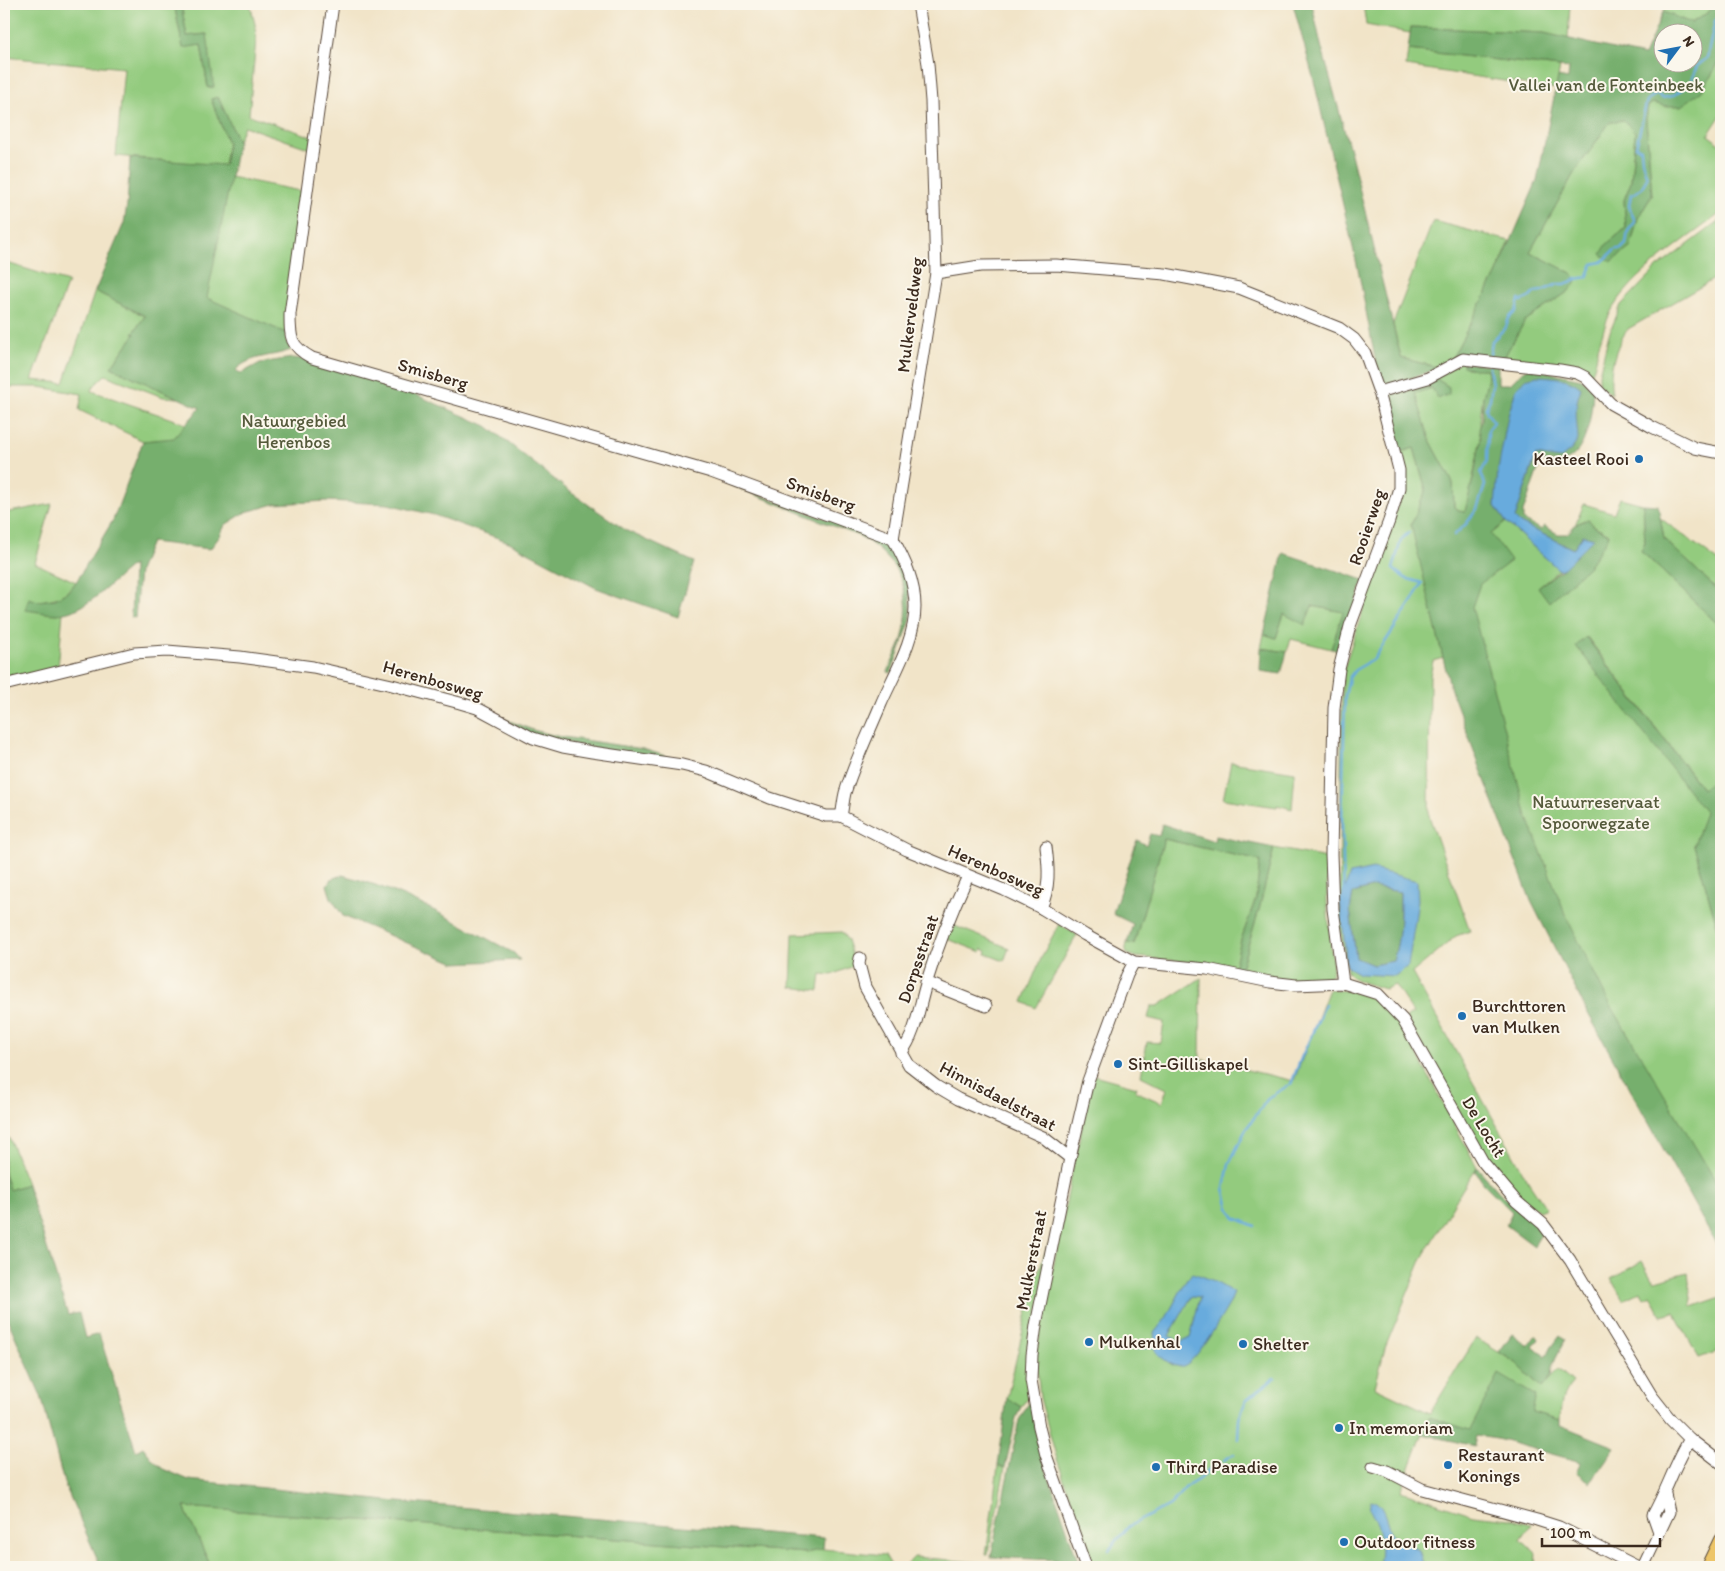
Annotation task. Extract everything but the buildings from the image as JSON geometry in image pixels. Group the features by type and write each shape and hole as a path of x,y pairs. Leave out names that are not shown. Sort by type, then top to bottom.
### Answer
{"main road":[{"path":"1708,1567 1721,1540"}],"street":[{"name":"Smisberg","path":"333,4 290,314 290,332 296,347 300,351 312,358 711,472 893,539"},
{"name":"Mulkerveldweg","path":"893,539 936,273 931,101 928,64 918,4"},
{"name":"Rooierweg","path":"936,273 980,266 1056,265 1165,274 1239,288 1339,328 1354,339 1365,353 1380,392 1399,470 1400,488 1390,521 1350,626 1339,669 1334,708 1331,854 1332,909 1342,983"},
{"path":"1380,392 1428,378 1464,358 1560,370 1585,377 1611,404 1652,427 1695,448 1721,453"},
{"path":"841,816 845,794 865,742 907,645 913,624 915,609 911,577 893,539"},
{"name":"Herenbosweg","path":"4,685 134,652 150,650 240,657 313,667 392,685 476,708 533,738 592,752 682,765 706,771 778,800 826,816 841,816 907,850 1004,890 1041,908 1134,962"},
{"path":"1041,908 1047,894 1049,881 1046,847"},
{"name":"Dorpsstraat","path":"900,1053 909,1043 926,982 968,876"},
{"name":"Hinnisdaelstraat","path":"860,958 859,964 865,987 900,1053 909,1065 936,1086 958,1099 1043,1137 1070,1158"},
{"name":"De Locht","path":"1134,962 1207,969 1270,982 1296,984 1342,983 1378,994 1403,1020 1483,1162 1516,1201 1554,1236 1652,1396 1671,1420 1721,1463"},
{"name":"Mulkerstraat","path":"1086,1567 1046,1455 1031,1380 1032,1355 1036,1325 1070,1158 1088,1081 1126,975 1134,962"},
{"path":"926,982 986,1006"},
{"path":"1643,1567 1669,1512 1665,1494 1679,1455 1690,1438"},
{"path":"1373,1467 1387,1471 1422,1489 1559,1527 1638,1567"}],"green space":[{"path":"4,4 174,4 183,47 201,45 208,88 206,34 187,36 181,4 250,4 255,24 256,40 249,115 313,137 311,149 244,126 238,141 218,97 211,99 228,143 224,166 116,156 124,68 4,57"},
{"path":"174,4 181,4 187,36 207,34 214,87 208,88 201,45 183,48"},
{"path":"1293,4 1312,4 1401,358 1440,368 1390,385 1380,380 1377,369 1358,269 1314,81"},
{"path":"1363,4 1570,4 1568,39 1544,33 1411,27 1410,33 1366,25"},
{"path":"1667,4 1717,4 1693,22 1663,12"},
{"name":"Vallei van de Fonteinbeek","path":"1717,4 1721,4 1721,59 1702,91 1681,106 1665,106 1653,103 1648,106 1646,120 1652,195 1638,218 1630,248 1611,262 1601,254 1607,244 1626,228 1624,200 1631,182 1635,132 1623,120 1610,122 1574,173 1530,252 1571,273 1577,281 1569,291 1525,321 1503,359 1451,360 1496,275 1537,181 1558,77 1568,79 1569,68 1408,50 1411,27 1544,33 1644,56 1652,37 1652,72 1702,72 1702,22 1693,22"},
{"name":"Vallei van de Fonteinbeek","path":"1663,12 1688,22 1659,22"},
{"path":"1408,50 1560,67 1556,89 1406,66"},
{"path":"1721,59 1721,115 1708,135 1721,145 1721,213 1652,265 1627,289 1608,318 1594,367 1589,376 1503,359 1525,321 1569,291 1571,273 1530,252 1574,173 1610,122 1624,120 1635,132 1631,182 1624,200 1626,228 1607,244 1630,248 1638,218 1652,195 1646,120 1648,106 1653,103 1665,106 1702,91"},
{"name":"Natuurgebied Herenbos","path":"218,97 238,141 207,298 286,333 287,342 291,350 255,359 236,370 240,374 260,363 292,358 304,359 389,383 487,426 573,494 627,531 694,562 678,617 596,588 509,542 434,515 388,504 327,501 275,504 246,512 225,525 220,536 210,549 151,542 139,571 135,618 131,617 133,565 98,596 79,608 57,614 25,610 29,598 38,601 55,599 69,591 76,582 113,520 143,441 174,438 200,408 111,367 135,334 133,333 145,316 95,291 124,223 130,158 224,165 228,143 211,99"},
{"path":"230,177 305,192 286,333 206,298"},
{"path":"1721,220 1721,275 1628,329 1616,351 1611,377 1612,394 1599,385 1599,374 1609,334 1621,305 1658,267"},
{"path":"1433,221 1510,241 1496,275 1451,360 1440,368 1401,358 1393,324"},
{"path":"4,262 68,282 32,380 64,383 95,291 145,316 133,333 135,334 111,367 178,398 163,397 105,375 94,386 92,391 186,424 174,439 143,441 79,410 82,394 39,387 4,387"},
{"path":"1461,361 1467,368 1487,369 1488,373 1481,412 1481,438 1466,511 1454,508 1453,483 1430,440 1414,393 1433,388 1449,387 1435,378"},
{"path":"1463,363 1498,365 1498,384 1510,384 1529,368 1582,379 1593,390 1590,421 1583,443 1577,452 1561,462 1541,461 1523,512 1523,520 1542,530 1544,526 1558,534 1567,534 1575,525 1588,519 1595,527 1609,534 1608,538 1588,567 1549,602 1538,587 1564,568 1583,535 1573,549 1520,523 1515,518 1536,455 1577,429 1575,419 1576,408 1581,388 1516,389 1503,447 1495,506 1506,522 1491,534 1511,561 1480,584 1472,607 1526,813 1565,914 1606,997 1721,1190 1721,1253 1585,1008 1531,901 1451,690 1411,525 1426,490 1414,448 1398,453 1385,399 1388,393 1435,378 1449,387 1449,394 1438,399 1432,388 1415,393 1430,440 1453,483 1454,507 1465,511 1481,438 1479,429 1482,421 1483,397 1488,377 1487,369 1474,369 1463,366"},
{"name":"Natuurreservaat Spoorwegzate","path":"1414,448 1426,490 1411,525 1493,532 1506,522 1559,570 1538,587 1602,546 1609,534 1584,520 1575,525 1584,504 1614,513 1620,498 1643,504 1645,542 1641,551 1721,627 1721,775 1703,790 1587,637 1711,815 1694,845 1721,940 1721,1252 1615,1058 1430,603 1443,658 1433,661 1430,676 1429,816 1470,931 1456,936 1412,973 1528,1181 1546,1208 1539,1211 1515,1195 1488,1166 1406,1018 1413,1013 1395,985 1385,989 1361,982 1347,972 1339,924 1342,681 1344,668 1402,491 1398,453"},
{"path":"721,481 881,538 908,577 911,620 891,673 888,672 902,640 906,608 905,594 901,581 895,568 886,557 875,546 861,537"},
{"path":"52,504 35,563 76,582 68,591 59,596 38,601 56,614 63,612 58,668 4,682 4,513"},
{"path":"1643,504 1658,505 1664,539 1721,593 1721,627 1641,551 1645,542"},
{"path":"1660,518 1721,563 1721,593 1664,539"},
{"path":"1283,553 1364,580 1340,651 1331,649 1343,612 1312,606 1305,625 1284,614 1276,638 1264,634"},
{"path":"1312,606 1344,612 1331,649 1291,639 1287,652 1261,648 1264,634 1276,638 1284,614"},
{"path":"1586,637 1702,789 1721,775 1721,940 1694,845 1705,812 1576,646"},
{"path":"1261,648 1287,652 1281,674 1260,671"},
{"path":"502,718 533,730 557,736 643,749 682,761 609,752 531,735"},
{"path":"1231,762 1295,772 1292,809 1277,805 1277,807 1223,799"},
{"path":"1162,824 1214,841 1215,836 1274,848 1259,910 1240,971 1234,968 1241,940 1256,898 1260,861 1164,839 1134,944 1127,943 1133,924 1113,914 1114,909 1137,840 1146,845 1150,834 1159,836"},
{"path":"1164,839 1260,861 1256,898 1241,940 1234,968 1212,964 1136,957 1125,953 1127,943 1134,944"},
{"path":"1274,848 1327,858 1327,902 1333,970 1331,975 1325,978 1282,979 1240,971 1259,910"},
{"path":"342,875 387,889 431,909 514,953 520,960 455,963 343,916 331,898 327,885 331,879"},
{"path":"1374,887 1400,892 1400,911 1399,935 1393,961 1373,965 1356,959 1350,910 1353,893"},
{"path":"950,924 1009,948 1004,961 986,954 987,951 982,949 981,952 945,938"},
{"path":"1059,924 1077,935 1036,1008 1023,1002 1042,956"},
{"path":"842,932 847,940 855,965 832,975 821,974 819,991 791,987 793,934"},
{"path":"1201,978 1200,1059 1294,1081 1329,989 1349,991 1372,997 1395,1013 1477,1167 1422,1258 1385,1348 1375,1387 1430,1413 1476,1338 1516,1363 1542,1388 1558,1369 1573,1382 1562,1400 1560,1420 1532,1412 1470,1431 1429,1417 1401,1491 1473,1515 1510,1519 1532,1524 1521,1540 1536,1553 1535,1567 1093,1567 1056,1456 1040,1398 1036,1354 1074,1162 1094,1075 1137,1087 1135,1091 1162,1103 1167,1089 1141,1076 1147,1042 1161,1043 1164,1022 1148,1018 1151,1006 1158,1006"},
{"path":"4,1131 10,1140 27,1184 9,1190 4,1172"},
{"path":"1477,1167 1499,1192 1543,1231 1534,1246 1506,1225 1512,1212 1484,1184 1475,1171"},
{"path":"4,1172 9,1190 27,1184 68,1315 79,1313 85,1338 99,1334 136,1451 143,1447 163,1469 189,1480 387,1501 824,1538 823,1549 806,1553 184,1507 211,1567 101,1567 64,1483 41,1396 4,1311"},
{"path":"1048,1244 1028,1397 1021,1407 1007,1398 1033,1287"},
{"path":"1642,1261 1655,1281 1688,1272 1692,1307 1721,1297 1721,1350 1699,1358 1674,1312 1661,1315 1651,1295 1644,1298 1641,1291 1623,1300 1611,1279"},
{"path":"1512,1334 1528,1346 1536,1335 1539,1339 1533,1347 1545,1356 1560,1336 1565,1340 1552,1367 1551,1377 1542,1388 1516,1363 1499,1352"},
{"path":"1499,1374 1536,1396 1532,1412 1560,1420 1560,1425 1615,1447 1590,1483 1576,1473 1581,1462 1497,1439 1476,1436 1474,1446 1423,1434 1429,1417 1470,1430"},
{"path":"1007,1398 1021,1407 1016,1418 1005,1468 998,1466"},
{"path":"1030,1401 1042,1457 1078,1561 991,1557 1019,1420"},
{"path":"998,1466 1005,1468 988,1555 986,1555"},
{"path":"184,1507 806,1553 823,1549 885,1555 892,1567 211,1567"},
{"path":"914,1557 986,1563 985,1567 904,1567"}],"water":[{"path":"1537,376 1566,380 1581,388 1576,408 1578,440 1572,449 1560,459 1536,455 1515,518 1520,523 1573,549 1583,535 1594,538 1564,568 1559,570 1506,522 1495,506 1498,470 1508,416 1516,389 1525,379"},
{"path":"1373,869 1417,881 1418,901 1408,966 1395,976 1359,974 1347,967 1340,901 1350,874","holes":["1374,887 1400,892 1399,935 1393,961 1373,965 1356,958 1350,910 1353,893"]},
{"path":"1193,1273 1212,1280 1234,1293 1230,1303 1202,1348 1189,1363 1180,1367 1168,1362 1156,1352 1154,1333 1166,1318 1187,1279","holes":["1192,1296 1200,1297 1190,1338 1180,1341 1169,1336"]},
{"path":"1371,1500 1382,1509 1391,1534 1419,1550 1424,1567 1379,1567 1380,1537 1377,1523 1370,1511"}],"waterway":[{"path":"1490,354 1492,341 1506,327 1509,318 1516,311 1519,300 1522,301 1535,292 1558,284 1565,284 1587,277 1593,264 1602,262 1616,249 1621,249 1626,244 1628,231 1635,222 1629,206 1631,194 1639,190 1647,178 1641,149 1636,147 1647,100 1657,94 1662,98 1673,96 1690,83 1697,66 1707,58 1715,21 1721,15"},
{"path":"1454,535 1466,524 1477,509 1485,485 1481,473 1487,461 1488,430 1494,422 1487,413 1486,408 1490,399 1492,385 1489,367"},
{"path":"1344,894 1342,822 1345,696 1349,678 1355,670 1374,659 1422,583 1405,578 1393,569 1401,540 1409,532"},
{"path":"1255,1226 1235,1218 1229,1208 1224,1188 1229,1164 1246,1129 1269,1097 1291,1084 1325,1005"},
{"path":"1135,1349 1155,1346"},
{"path":"1238,1439 1239,1419 1246,1400 1275,1378"},
{"path":"1224,1460 1234,1454"},
{"path":"1109,1550 1129,1526 1170,1505 1186,1487 1199,1479 1216,1463"}],"place":[{"name":"Kasteel Rooi","path":"1639,459"},
{"name":"Burchttoren van Mulken","path":"1462,1016"},
{"name":"Sint-Gilliskapel","path":"1118,1064"},
{"name":"Mulkenhal","path":"1089,1342"},
{"name":"Shelter","path":"1243,1344"},
{"name":"In memoriam","path":"1339,1428"},
{"name":"Restaurant Konings","path":"1448,1465"},
{"name":"Third Paradise","path":"1156,1467"},
{"name":"Outdoor fitness","path":"1344,1542"}]}
